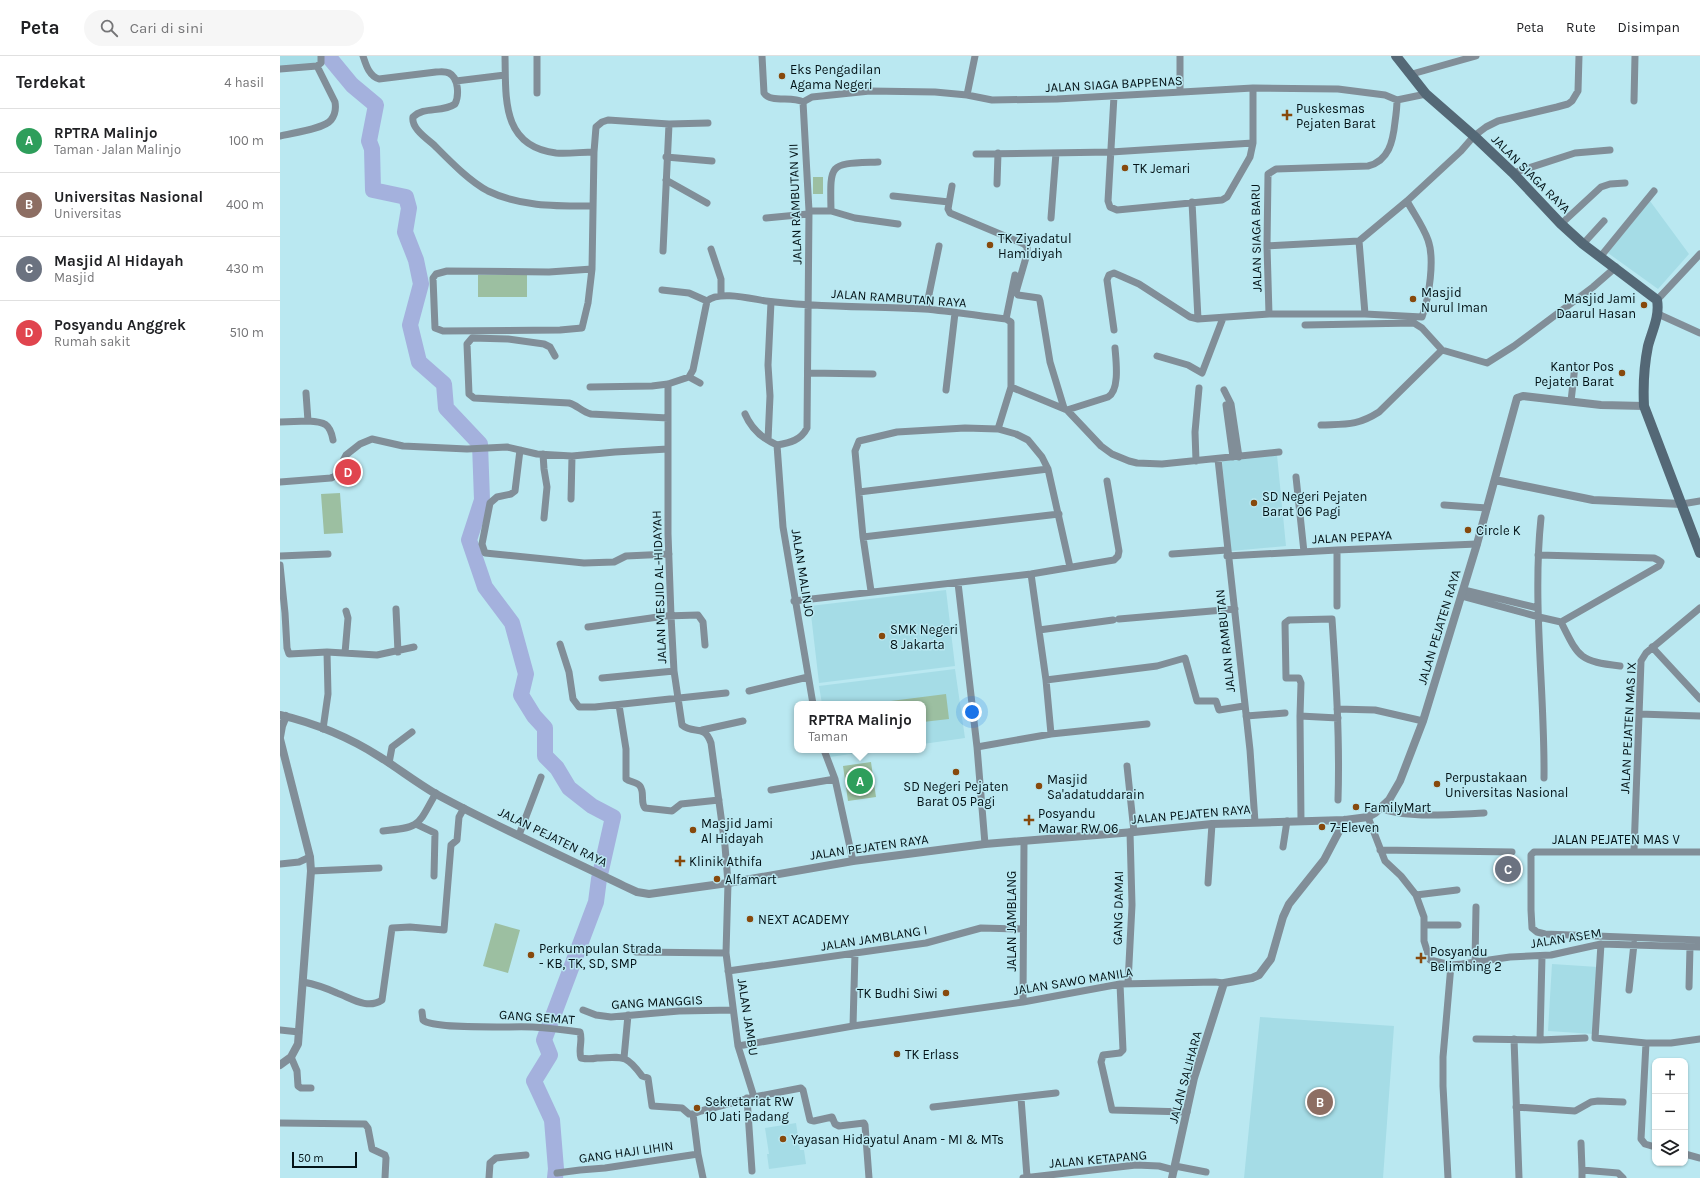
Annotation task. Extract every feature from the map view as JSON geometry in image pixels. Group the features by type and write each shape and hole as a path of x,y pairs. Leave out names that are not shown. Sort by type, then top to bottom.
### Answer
{"main road":[{"name":"JALAN SIAGA RAYA","path":"1396,56 1412,74 1426,94 1513,173 1561,224 1583,244 1657,300"},
{"path":"1657,300 1658,314 1650,338 1646,362 1644,406 1700,553"}],"street":[{"path":"318,66 321,64 321,56"},
{"path":"363,56 370,72 379,79 444,72 452,75 456,81 457,96 454,104 448,108 421,112 413,117 412,122 417,129 437,148 487,190 520,202 549,206 593,206"},
{"path":"505,56 507,110 510,119 519,134 542,150 558,153 594,152"},
{"path":"537,56 537,93"},
{"path":"762,56 764,93 766,96 770,98 794,99 802,102"},
{"path":"967,95 975,56"},
{"path":"1180,56 1180,92"},
{"path":"1412,74 1476,56"},
{"path":"1267,246 1359,241 1407,201 1486,126 1498,121 1558,107 1572,101 1578,91 1579,56"},
{"path":"1634,101 1635,56"},
{"path":"280,69 318,66"},
{"path":"280,136 324,125 332,119 335,102 318,66"},
{"path":"456,81 505,75"},
{"path":"1114,96 1108,201 1112,208 1117,210 1222,200 1227,197 1250,157 1252,143 1253,88"},
{"name":"JALAN SIAGA BAPPENAS","path":"802,102 812,97 870,91 935,92 967,95 980,99 992,100 1042,100 1253,88 1338,89 1385,95 1397,100 1426,94"},
{"name":"JALAN SIAGA BARU","path":"1269,314 1267,246 1268,174 1276,169 1375,165 1387,153 1392,145 1397,100"},
{"name":"JALAN RAMBUTAN VII","path":"776,445 797,439 803,435 807,428 809,305 808,213 802,102"},
{"path":"592,269 549,272 448,271 436,274 433,278 435,328 443,331 581,328 584,325 592,269 594,152 595,132 599,124 608,120 669,124 708,124"},
{"path":"663,251 666,157 669,124"},
{"path":"976,154 1111,152 1252,143"},
{"path":"1513,173 1575,153 1610,150"},
{"path":"998,153 998,184"},
{"path":"1051,218 1056,153"},
{"path":"666,157 712,161"},
{"path":"831,211 831,175 836,167 840,165 878,162"},
{"path":"666,180 707,203"},
{"path":"1561,224 1601,187 1610,184 1625,183"},
{"path":"952,186 948,209 950,213 1024,244 1027,247 1027,254 1016,292 1018,295 1038,298 1050,362 1065,409"},
{"path":"1600,256 1654,191"},
{"path":"893,196 949,202"},
{"path":"1114,330 1107,280 1109,275 1112,273 1139,284 1190,317 1198,319 1269,314 1365,314 1422,317 1427,297 1430,251 1422,228 1407,201"},
{"path":"1192,202 1198,319"},
{"path":"766,218 831,211 862,219 898,224"},
{"path":"1583,244 1604,221"},
{"path":"1359,241 1365,314"},
{"path":"926,309 939,246"},
{"path":"662,290 689,294 707,300 721,296 721,279 711,249"},
{"path":"1657,300 1700,254"},
{"path":"1305,325 1414,323 1422,328 1442,350 1487,364 1514,346 1616,268"},
{"path":"998,429 1011,387 1012,329 1011,322 1006,319 1015,275"},
{"name":"JALAN RAMBUTAN RAYA","path":"721,296 809,305 926,309 1006,319"},
{"path":"590,387 668,384 689,377 693,370 707,300"},
{"path":"768,440 770,396 768,365 771,302"},
{"path":"946,390 955,313"},
{"path":"1658,314 1700,332"},
{"path":"1157,356 1188,365 1202,373 1223,318"},
{"path":"555,356 550,347 544,344 508,339 472,338 467,344 469,394 474,398 569,403 575,405 585,413 591,414 668,418"},
{"path":"1065,409 1108,397 1113,393 1116,383 1115,348"},
{"path":"1321,425 1354,424 1370,418 1379,412 1442,350"},
{"path":"1572,401 1575,366"},
{"path":"808,373 873,374"},
{"path":"689,377 700,383"},
{"name":"JALAN MESJID AL-HIDAYAH","path":"668,384 669,554 674,671 682,725 685,727 702,730"},
{"path":"1011,387 1065,409 1101,446 1120,458 1137,463 1149,464 1196,461 1279,452"},
{"path":"1196,461 1195,432 1199,388"},
{"path":"1224,390 1231,404 1236,457"},
{"path":"306,393 308,421"},
{"name":"JALAN PEJATEN RAYA","path":"283,715 323,729 365,749 436,793 464,808 610,880 637,892 646,894 728,883 853,861 985,844 1212,824 1345,820 1368,817 1389,800 1400,781 1423,721 1463,593 1518,397 1523,396 1601,405 1644,406"},
{"path":"1226,405 1236,457"},
{"path":"745,414 753,427 776,445"},
{"path":"280,422 317,422 331,429 333,440"},
{"path":"871,591 863,537 855,451 858,441 897,432 965,428 998,429 1016,434 1028,440 1042,457 1048,469 1070,567"},
{"path":"280,482 331,478 335,476 346,455 360,444 372,439 403,446 467,449 507,447 544,454 572,456 668,449"},
{"name":"JALAN MALINJO","path":"776,445 783,527 812,701"},
{"path":"520,450 514,492 497,497 490,504 482,544 485,553 584,563 614,562 626,556 669,554"},
{"path":"544,454 544,469 548,487 544,518"},
{"path":"571,499 572,456"},
{"name":"JALAN RAMBUTAN","path":"1218,459 1227,553 1235,609 1246,716 1255,822"},
{"path":"859,492 1048,469"},
{"path":"1296,477 1304,552"},
{"path":"1494,480 1593,500 1682,504 1700,501"},
{"path":"794,601 1030,574 1111,561 1118,556 1119,551 1107,481"},
{"path":"1444,505 1487,508"},
{"path":"863,537 1059,514"},
{"path":"1541,518 1538,555 1538,608 1544,734 1544,778"},
{"name":"JALAN PEPAYA","path":"1172,554 1304,552 1477,544"},
{"path":"1337,550 1337,606"},
{"path":"280,556 328,554"},
{"path":"1463,593 1539,617 1561,622 1659,566 1660,561 1654,558 1538,555"},
{"path":"280,565 283,613 289,654 327,652 377,655 398,652 414,647"},
{"path":"1030,574 1046,680 1051,734"},
{"path":"958,583 977,747 985,844"},
{"path":"1463,593 1538,608"},
{"name":"JALAN PEJATEN MAS IX","path":"1634,851 1641,661 1643,656 1652,647 1700,608"},
{"path":"396,609 398,652"},
{"path":"1039,630 1116,620 1235,609"},
{"path":"345,653 348,618 346,611"},
{"path":"588,627 671,616 695,615 700,616 703,622 705,646"},
{"path":"1301,821 1301,680 1286,678 1285,623 1289,620 1332,619 1340,756 1338,800"},
{"path":"1561,622 1574,647 1584,657 1591,661 1620,666"},
{"path":"560,644 569,672 570,688 576,704 579,707 586,708 619,705 726,693"},
{"path":"1652,647 1700,699"},
{"path":"323,729 328,694 327,652"},
{"path":"1046,680 1157,666 1185,658 1197,701 1216,701 1219,710 1244,706"},
{"path":"602,678 674,671"},
{"path":"750,691 808,677"},
{"path":"619,705 626,749 626,779 640,785 644,808 672,811 681,804 719,800"},
{"path":"1337,709 1375,710 1423,721"},
{"path":"1246,716 1285,713"},
{"path":"1639,714 1700,716"},
{"path":"280,1065 291,1057 298,1044 311,871 310,857 280,738 283,715"},
{"path":"1300,716 1338,718"},
{"path":"702,730 743,720"},
{"path":"977,747 1051,734 1147,724"},
{"path":"702,730 706,733 711,743 726,846 728,883"},
{"path":"389,763 392,747 412,732"},
{"path":"825,753 836,779 853,861"},
{"name":"GANG DAMAI","path":"1127,766 1132,832 1132,912 1128,983"},
{"path":"519,835 541,777"},
{"path":"771,790 836,779"},
{"path":"383,831 407,829 416,824 423,817 436,793"},
{"path":"303,982 337,993 361,1003 374,1003 382,1000 392,928 410,927 444,930 451,845 457,840 459,817 464,808"},
{"path":"1381,808 1390,812 1407,814 1484,814"},
{"name":"JALAN ASEM","path":"1368,817 1385,861 1401,876 1416,895 1424,917 1424,941 1430,960 1451,965 1542,956 1601,944 1700,947"},
{"name":"JALAN SAWO MANILA","path":"738,1046 853,1026 1023,1002 1120,984 1224,983 1252,978 1259,975 1271,959 1283,917 1289,904 1324,860 1345,820"},
{"path":"1283,847 1287,821"},
{"path":"416,824 435,833 434,876"},
{"path":"1208,883 1212,824"},
{"name":"JALAN JAMBLANG","path":"1023,1002 1024,841"},
{"path":"1380,850 1512,852"},
{"name":"JALAN PEJATEN MAS V","path":"1700,852 1551,851 1532,853 1530,890 1532,928 1537,932 1545,934 1700,940"},
{"path":"280,864 299,862 310,857"},
{"path":"311,871 380,868"},
{"name":"JALAN JAMBU","path":"728,883 726,953 738,1046 750,1097 752,1171"},
{"path":"1416,895 1457,890"},
{"path":"1475,962 1476,907"},
{"path":"1424,925 1458,925"},
{"name":"JALAN JAMBLANG I","path":"728,971 926,943 981,928 1023,929"},
{"path":"1601,944 1595,1038 1671,1044 1700,1040"},
{"path":"1629,990 1634,944"},
{"path":"1689,987 1690,947"},
{"path":"636,952 726,953"},
{"path":"853,1026 856,953"},
{"path":"1540,1040 1542,956"},
{"path":"1448,1178 1443,1057 1451,965"},
{"name":"JALAN SALIHARA","path":"1174,1171 1194,1078 1224,983"},
{"path":"1120,984 1123,1050 1120,1053 1103,1055 1101,1062 1112,1110 1117,1112 1187,1112"},
{"name":"GANG MANGGIS","path":"583,1010 602,1016 628,1016 733,1010"},
{"name":"GANG SEMAT","path":"422,1012 423,1021 431,1024 456,1026 535,1027 580,1032 580,1054 582,1058 624,1058"},
{"path":"628,1016 624,1058 631,1061 642,1076 648,1078 652,1106 682,1108 689,1114 693,1114 750,1097 802,1088 810,1120 814,1121 832,1117 835,1124 839,1126 864,1123 869,1178"},
{"path":"280,1030 299,1032"},
{"path":"1476,1039 1540,1040 1585,1038"},
{"path":"1514,1039 1519,1178"},
{"path":"1646,1043 1641,1139 1645,1144 1652,1146"},
{"path":"291,1057 297,1071 298,1086 302,1088 311,1088"},
{"path":"933,1107 1056,1093"},
{"path":"1020,1098 1025,1178"},
{"path":"1516,1107 1575,1111 1591,1102 1624,1102"},
{"path":"693,1114 698,1154 703,1178"},
{"path":"280,1123 366,1124 372,1149 375,1152 385,1155 385,1178"},
{"path":"1581,1143 1582,1178"},
{"path":"489,1178 490,1162 496,1158 526,1154"},
{"name":"GANG HAJI LIHIN","path":"557,1174 698,1154"},
{"path":"1688,1155 1700,1158"},
{"name":"JALAN KETAPANG","path":"1025,1178 1070,1175 1136,1165 1158,1166 1174,1171 1206,1172"},
{"path":"580,1170 580,1178"},
{"path":"1582,1170 1618,1173 1623,1178"}],"shaded area":[{"path":"280,56 319,56 320,63 280,68"},
{"path":"1650,201 1689,254 1658,289 1608,253"},
{"name":"SD Negeri Pejaten Barat 06 Pagi","path":"1277,455 1286,546 1231,551 1222,461"},
{"name":"SMK Negeri 8 Jakarta","path":"946,590 955,666 819,683 810,606"},
{"path":"955,669 965,738 926,744 926,701 822,701 819,686"},
{"path":"829,753 857,753 830,757"},
{"path":"1552,964 1598,967 1594,1034 1548,1031"},
{"path":"1260,1017 1394,1026 1383,1178 1244,1178"},
{"name":"Yayasan Hidayatul Anam - MI & MTs","path":"796,1123 800,1150 804,1150 806,1164 769,1169 767,1154 769,1154 765,1128"}],"green space":[{"path":"813,177 823,177 823,194 813,194"},
{"path":"478,275 527,275 527,297 478,297"},
{"path":"340,493 343,533 324,534 321,494"},
{"path":"946,694 949,719 926,722 926,701 891,701"},
{"path":"871,762 876,797 848,801 843,766"},
{"path":"495,923 520,930 508,973 483,966"}],"waterway":[{"path":"328,56 352,85 376,105 369,141 372,149 373,190 406,197 409,208 405,232 416,260 421,284 410,325 419,362 444,384 446,408 480,444 482,500 469,540 485,587 512,623 526,674 521,695 534,716 545,728 545,756 557,768 569,788 592,806 613,817 599,879 596,902 544,1040 550,1055 534,1081 552,1120 556,1169 555,1178"}],"place":[{"name":"Eks Pengadilan Agama Negeri","path":"782,76"},
{"name":"Puskesmas Pejaten Barat","path":"1287,115"},
{"name":"TK Jemari","path":"1125,168"},
{"name":"TK Ziyadatul Hamidiyah","path":"990,245"},
{"name":"Masjid Nurul Iman","path":"1413,299"},
{"name":"Masjid Jami Daarul Hasan","path":"1644,305"},
{"name":"Kantor Pos Pejaten Barat","path":"1622,373"},
{"name":"Posyandu Anggrek","path":"348,472"},
{"name":"SD Negeri Pejaten Barat 06 Pagi","path":"1254,503"},
{"name":"Circle K","path":"1468,530"},
{"name":"SMK Negeri 8 Jakarta","path":"882,636"},
{"name":"SD Negeri Pejaten Barat 05 Pagi","path":"956,772"},
{"name":"RPTRA Malinjo","path":"860,781"},
{"name":"Perpustakaan Universitas Nasional","path":"1437,784"},
{"name":"Masjid Sa'adatuddarain","path":"1039,786"},
{"name":"FamilyMart","path":"1356,807"},
{"name":"Posyandu Mawar RW 06","path":"1029,820"},
{"name":"7-Eleven","path":"1322,827"},
{"name":"Masjid Jami Al Hidayah","path":"693,830"},
{"name":"Klinik Athifa","path":"680,861"},
{"name":"Masjid Al Hidayah","path":"1508,869"},
{"name":"Alfamart","path":"717,879"},
{"name":"NEXT ACADEMY","path":"750,919"},
{"name":"Perkumpulan Strada - KB, TK, SD, SMP","path":"531,955"},
{"name":"Posyandu Belimbing 2","path":"1421,958"},
{"name":"TK Budhi Siwi","path":"946,993"},
{"name":"TK Erlass","path":"897,1054"},
{"name":"Universitas Nasional","path":"1320,1102"},
{"name":"Sekretariat RW 10 Jati Padang","path":"697,1108"},
{"name":"Yayasan Hidayatul Anam - MI & MTs","path":"783,1139"}]}
